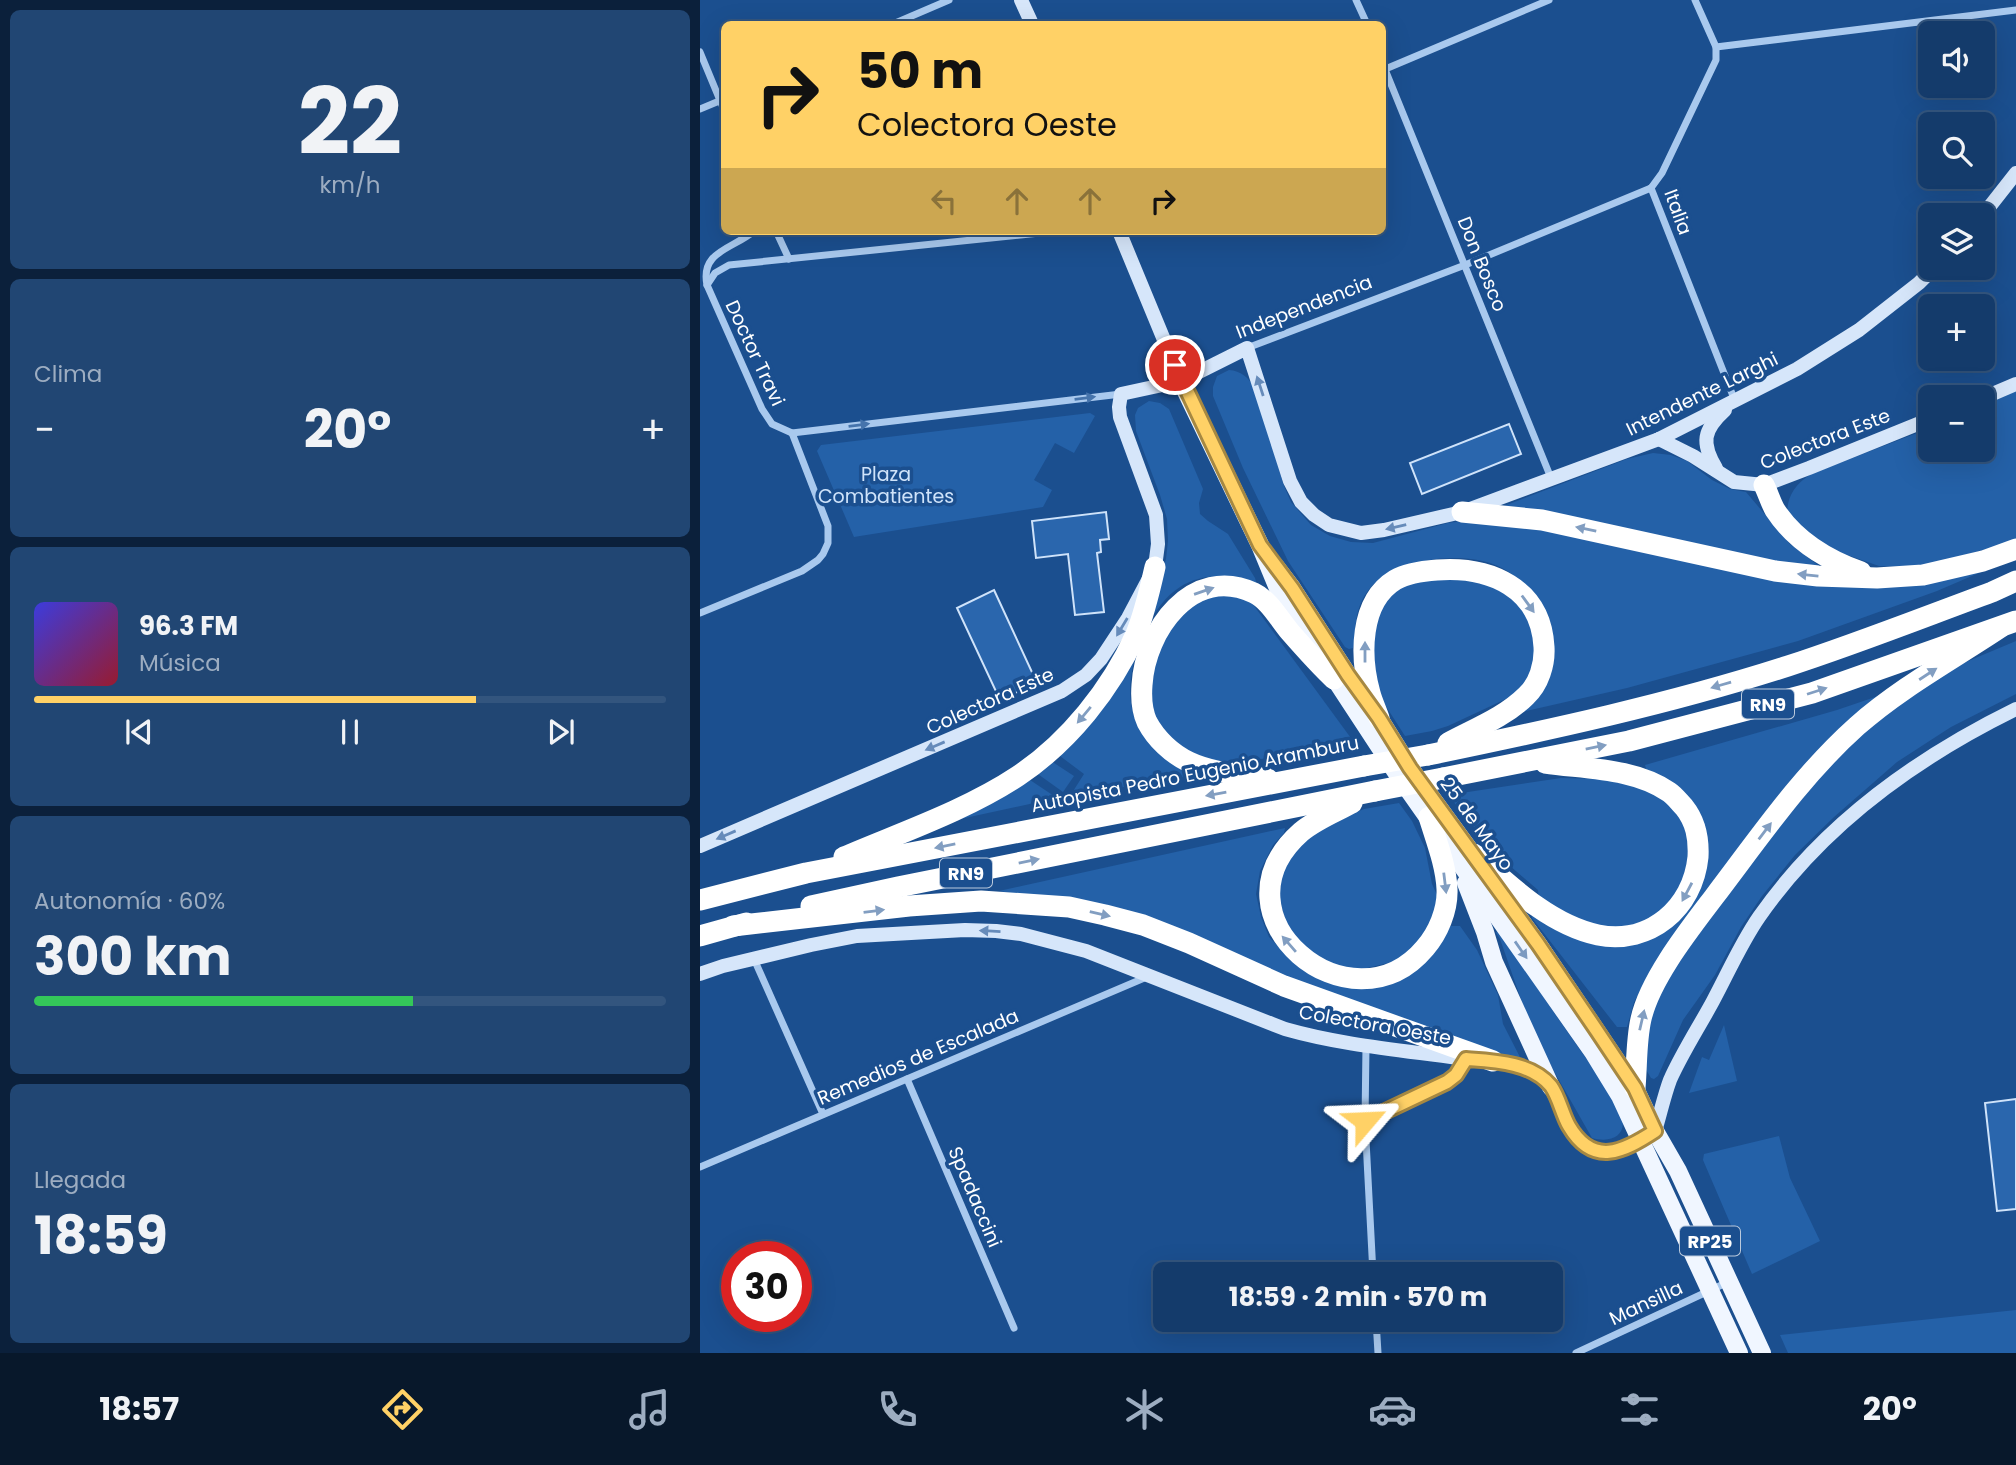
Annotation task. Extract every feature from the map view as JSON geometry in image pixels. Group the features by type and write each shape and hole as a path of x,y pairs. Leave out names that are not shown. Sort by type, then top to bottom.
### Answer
{"highway":[{"path":"1764,485 1775,510 1797,536 1818,553 1840,565 1877,578"},
{"path":"1462,512 1542,520 1774,571 1818,576 1877,578 1923,575 1983,561 2016,549"},
{"path":"806,873 970,802 1017,777 1041,760 1084,716 1120,666 1137,632 1155,567"},
{"path":"1379,718 1370,692 1364,660 1365,634 1369,612 1395,580 1410,574 1449,569 1472,570 1496,577 1515,588 1529,601 1539,620 1544,657 1538,680 1527,695 1509,709 1428,754"},
{"name":"Autopista Pedro Eugenio Aramburu","path":"700,900 806,873 1428,754 1646,707 1788,666 2016,581"},
{"path":"1283,782 1190,763 1170,751 1146,720 1141,699 1145,662 1152,643 1168,617 1186,598 1201,590 1227,586 1252,592 1266,602 1314,660 1334,679"},
{"path":"1635,1088 1641,1019 1650,993 1697,920 1796,790 1824,757 1859,725 1916,682 2009,624"},
{"name":"RN9","path":"700,936 810,906 898,887 1629,741 1812,692 2009,624"},
{"path":"1464,854 1547,913 1574,927 1601,936 1640,933 1658,925 1686,898 1696,875 1698,838 1692,819 1672,793 1644,779 1622,774 1529,761"},
{"path":"1375,791 1302,831 1277,862 1270,880 1269,901 1281,936 1295,952 1312,965 1354,979 1371,979 1403,968 1431,941 1441,922 1447,890 1443,864 1429,817"},
{"path":"733,926 909,906 981,901 1069,907 1143,925 1284,986 1493,1061"}],"main road":[{"name":"25 de Mayo","path":"1181,381 1260,545 1282,598 1429,817 1464,854 1538,944 1635,1088 1648,1136"},
{"name":"25 de Mayo","path":"1260,545 1379,718 1464,854 1648,1136"},
{"path":"1464,854 1494,962 1551,1087"},
{"name":"RP25","path":"1648,1136 1678,1171 1762,1353"},
{"name":"RP25","path":"1648,1136 1710,1291 1739,1353"}],"street":[{"path":"900,21 949,0"},
{"path":"1021,0 1031,21"},
{"path":"1356,0 1366,21"},
{"path":"1386,66 1549,0"},
{"path":"1695,0 1716,47 2016,10"},
{"name":"Italia","path":"1716,47 1716,60 1662,173 1651,188 1735,401"},
{"path":"700,52 721,96"},
{"name":"Don Bosco","path":"1386,72 1551,478"},
{"path":"700,109 721,101"},
{"path":"1992,203 2016,173"},
{"name":"Independencia","path":"792,433 1121,394 1181,381 1247,348 1465,265 1651,188"},
{"path":"707,285 704,273 714,256 748,235"},
{"path":"778,235 789,259"},
{"path":"707,285 715,273 729,265 1020,235"},
{"name":"25 de Mayo","path":"1121,235 1181,381"},
{"name":"Intendente Larghi","path":"1462,512 1659,439 1735,401 1797,369 1859,330 1922,280"},
{"name":"Doctor Travi","path":"707,285 762,409 772,424 792,433"},
{"path":"1247,348 1290,481 1301,502 1314,514 1329,525 1361,533 1462,512"},
{"path":"1995,393 2016,384"},
{"name":"Colectora Este","path":"700,846 1062,691 1086,675 1101,659 1128,618 1155,567 1158,544 1156,515 1120,417 1121,394"},
{"path":"1719,472 1708,454 1707,431 1735,401"},
{"name":"Colectora Este","path":"1659,439 1681,449 1734,482 1764,485 1918,424"},
{"path":"700,613 802,571 818,561 823,554 828,543 828,526 792,433"},
{"path":"1551,1087 1569,1126 1592,1150 1611,1153 1648,1136 1670,1082 1741,947 1765,909 1805,859 1838,827 1913,768 1971,732 2016,709"},
{"name":"Colectora Oeste","path":"700,974 723,966 857,936 965,930 1021,934 1086,951 1284,1029 1366,1046 1493,1061 1534,1073 1551,1087"},
{"path":"754,959 823,1114"},
{"name":"Remedios de Escalada","path":"700,1167 1149,975"},
{"path":"1366,1046 1365,1121 1372,1262"},
{"path":"1365,1121 1447,1082 1456,1075 1466,1059"},
{"name":"Spadaccini","path":"907,1079 1014,1328"},
{"name":"Mansilla","path":"1576,1353 1729,1282"},
{"path":"1377,1332 1378,1353"}],"green space":[{"path":"1229,370 1244,375 1254,387 1291,502 1311,525 1330,536 1351,542 1373,543 1463,521 1534,525 1778,579 2016,557 1937,591 1798,641 1627,688 1522,712 1545,672 1521,585 1504,569 1485,562 1464,558 1418,562 1380,579 1367,592 1360,606 1353,648 1345,647 1288,561 1243,468 1213,396 1217,376"},
{"path":"2016,389 2016,541 1920,567 1879,566 1824,547 1787,520 1792,493 1811,474 1918,433 1918,462 1995,462 1995,399"},
{"path":"1149,401 1160,403 1169,409 1203,489 1199,503 1200,514 1228,534 1257,585 1218,577 1189,582 1167,598 1155,613 1137,651 1130,692 1132,710 1139,726 1196,775 1070,796 1084,774 1056,753 1152,605 1166,559 1167,519 1136,431 1135,415 1138,408"},
{"name":"Plaza Combatientes","path":"1090,413 1095,416 1074,453 1055,443 1034,480 1052,490 1043,507 854,537 817,451 821,445"},
{"path":"1653,453 1671,455 1687,461 1712,480 1730,489 1746,492 1790,544 1819,566 1786,565 1534,509 1504,506 1627,459"},
{"path":"1457,574 1514,593 1535,626 1535,663 1520,689 1508,698 1448,726 1405,736 1380,697 1369,641 1373,619 1395,587"},
{"path":"1232,594 1252,603 1356,745 1315,753 1224,763 1191,752 1160,728 1148,699 1147,686 1165,630 1198,598"},
{"path":"2016,641 2016,694 1951,727 1897,762 1795,855 1741,927 1715,975 1683,1020 1658,1076 1651,1078 1642,1063 1655,995 1728,889 1858,731 1954,667"},
{"path":"1881,695 1837,731 1781,792 1648,978 1634,1002 1627,1027 1617,1027 1532,918 1532,913 1560,927 1660,929 1703,836 1645,765"},
{"path":"1048,759 1074,776 1063,792 1035,772"},
{"path":"1027,778 1057,798 951,821"},
{"path":"1561,778 1631,783 1665,797 1685,827 1690,844 1688,871 1670,903 1654,917 1638,926 1599,928 1539,901 1538,890 1495,853 1448,795"},
{"path":"1399,803 1412,821 1425,848 1432,884 1438,897 1433,923 1405,959 1346,973 1293,944 1274,883 1290,854 1324,826 1364,809"},
{"path":"1285,828 1260,871 1256,894 1269,937 1293,961 1363,987 1445,926 1460,926 1477,950 1498,995 1503,1024 1521,1059 1519,1062 1336,998 1017,894 999,891"},
{"path":"1498,928 1616,1102 1623,1126 1613,1138 1592,1138 1543,1052 1496,933"},
{"path":"1724,1025 1737,1081 1689,1093 1702,1057 1709,1060"},
{"path":"1779,1136 1790,1178 1820,1241 1752,1274 1703,1160 1704,1154"},
{"path":"2016,1310 2016,1353 1788,1353 1780,1335"}],"building":[{"path":"1509,424 1521,454 1422,494 1410,463"},
{"path":"1106,512 1109,539 1100,540 1101,552 1097,553 1104,612 1075,615 1068,554 1036,558 1032,521"},
{"path":"994,590 1037,683 1000,700 957,608"},
{"path":"2016,1099 2016,1209 1997,1211 1985,1103"}],"route":[{"path":"1175,365 1260,545 1292,588 1410,768 1538,944 1597,1031 1635,1088 1655,1131 1636,1144 1611,1153 1592,1150 1569,1126 1551,1087 1534,1073 1493,1061 1466,1059 1456,1075 1447,1082 1365,1121"}]}
